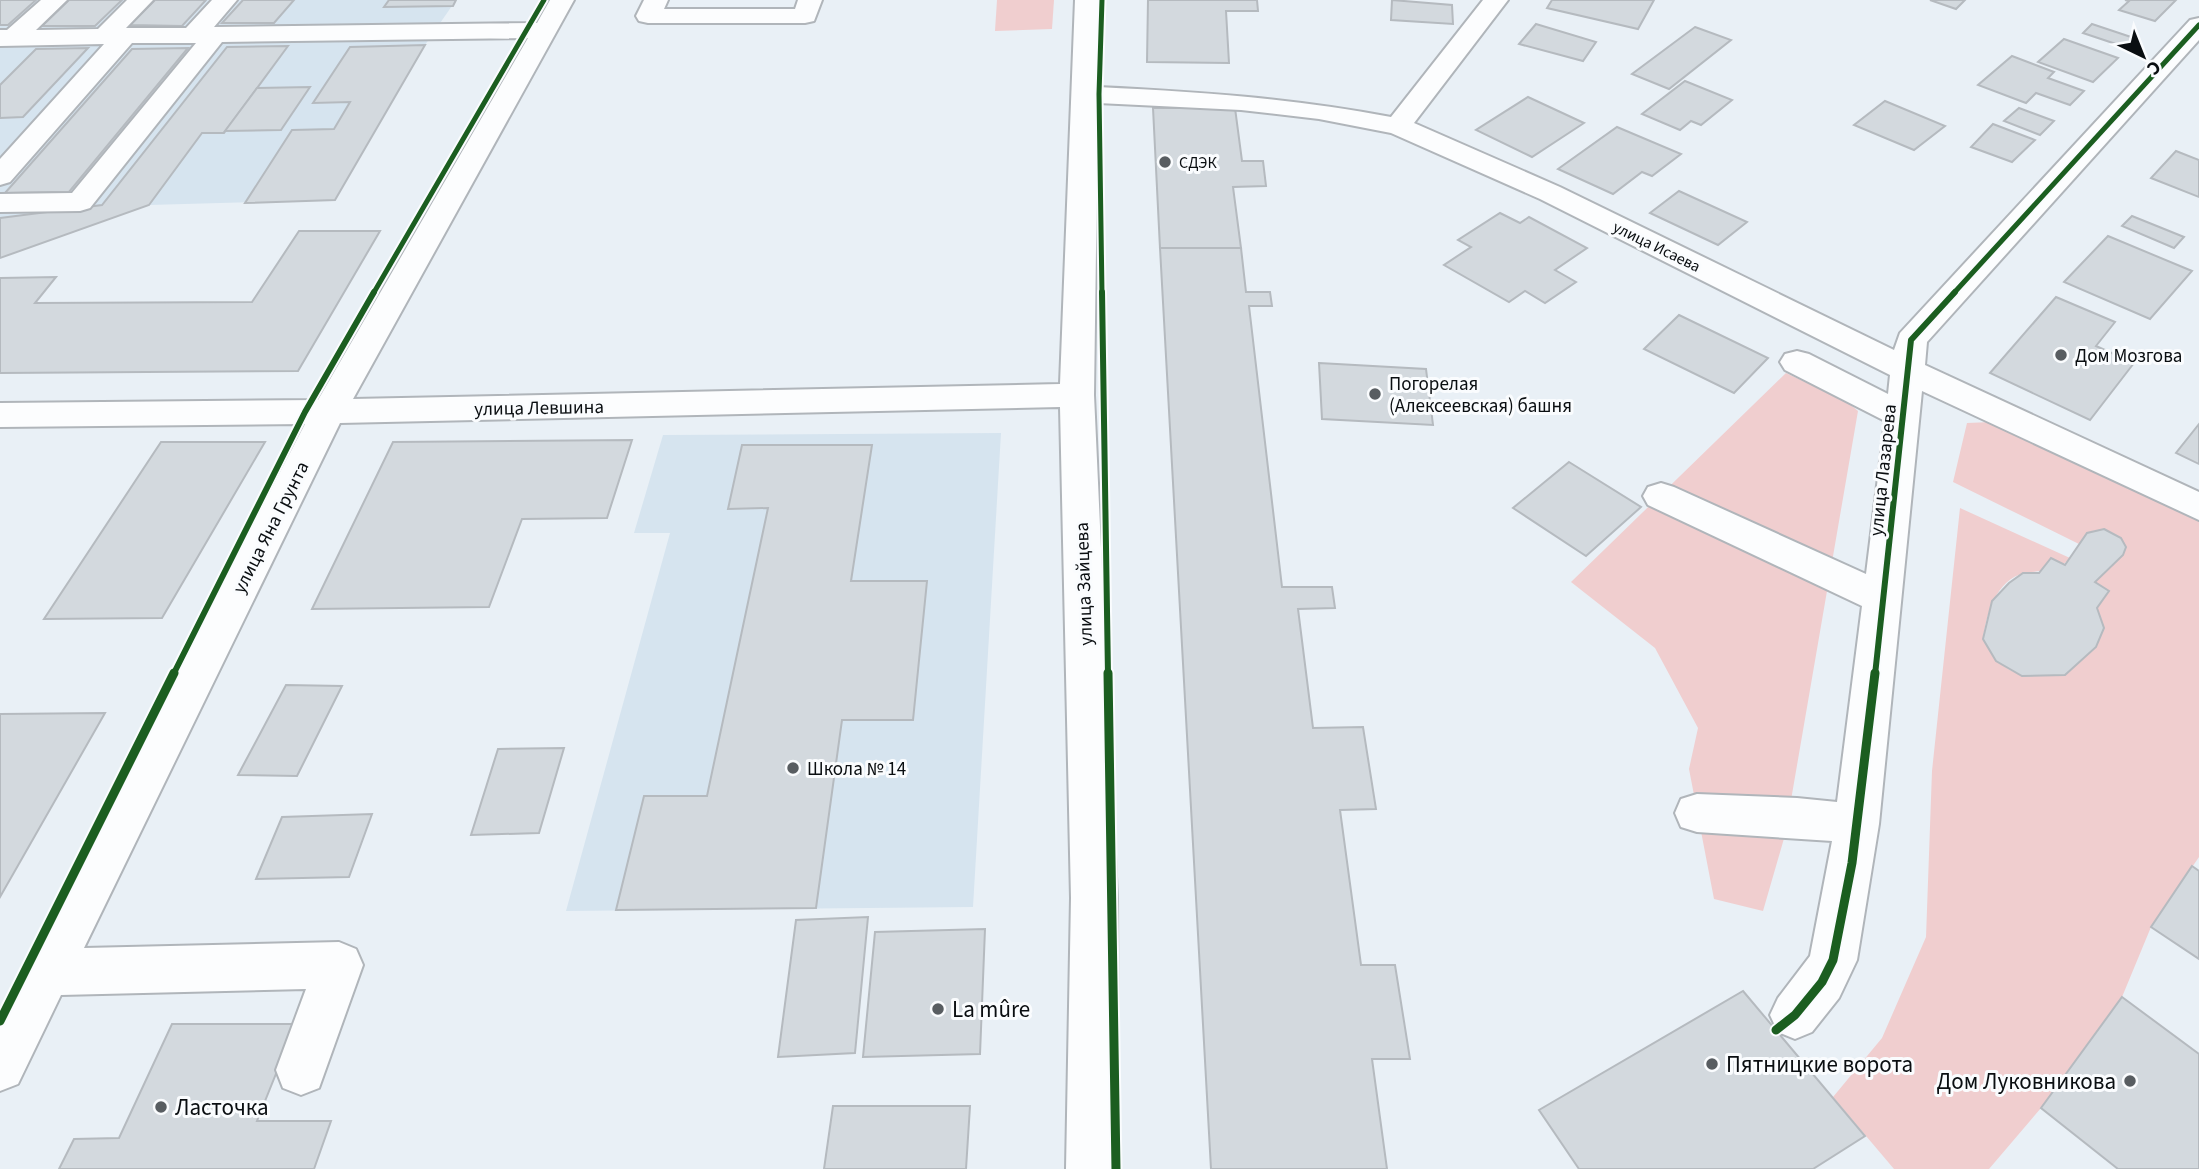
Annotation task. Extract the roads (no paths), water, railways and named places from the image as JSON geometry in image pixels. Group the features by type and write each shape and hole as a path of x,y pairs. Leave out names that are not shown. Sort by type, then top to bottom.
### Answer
{"street":[{"path":"6,38 55,0"},
{"path":"0,176 39,132 141,0"},
{"path":"0,203 80,202 204,35 225,0"},
{"name":"улица Яна Грунта","path":"0,1066 329,411 562,0"},
{"path":"656,0 648,16 805,16 810,0"},
{"name":"улица Зайцева","path":"1087,0 1077,395 1094,898 1092,1169"},
{"path":"1398,126 1496,0"},
{"name":"улица Лазарева","path":"1795,1015 1822,982 1833,960 1852,863 1884,599 1911,340 2199,26"},
{"path":"6,38 545,30"},
{"name":"улица Исаева","path":"1083,94 1241,102 1319,111 1398,126 1550,193 1909,370 2199,507"},
{"path":"0,133 39,132"},
{"path":"1797,362 1904,416"},
{"name":"улица Левшина","path":"0,415 329,411 1077,395"},
{"path":"1661,496 1884,599"},
{"path":"1696,813 1797,817 1857,824"},
{"path":"48,972 340,965 301,1070"}],"place":[{"name":"СДЭК","path":"1165,162"},
{"name":"Дом Мозгова","path":"2061,355"},
{"name":"Погорелая (Алексеевская) башня","path":"1375,394"},
{"name":"Школа № 14","path":"793,768"},
{"name":"La mûre","path":"938,1009"},
{"name":"Пятницкие ворота","path":"1712,1064"},
{"name":"Дом Луковникова","path":"2130,1081"},
{"name":"Ласточка","path":"161,1107"}]}
